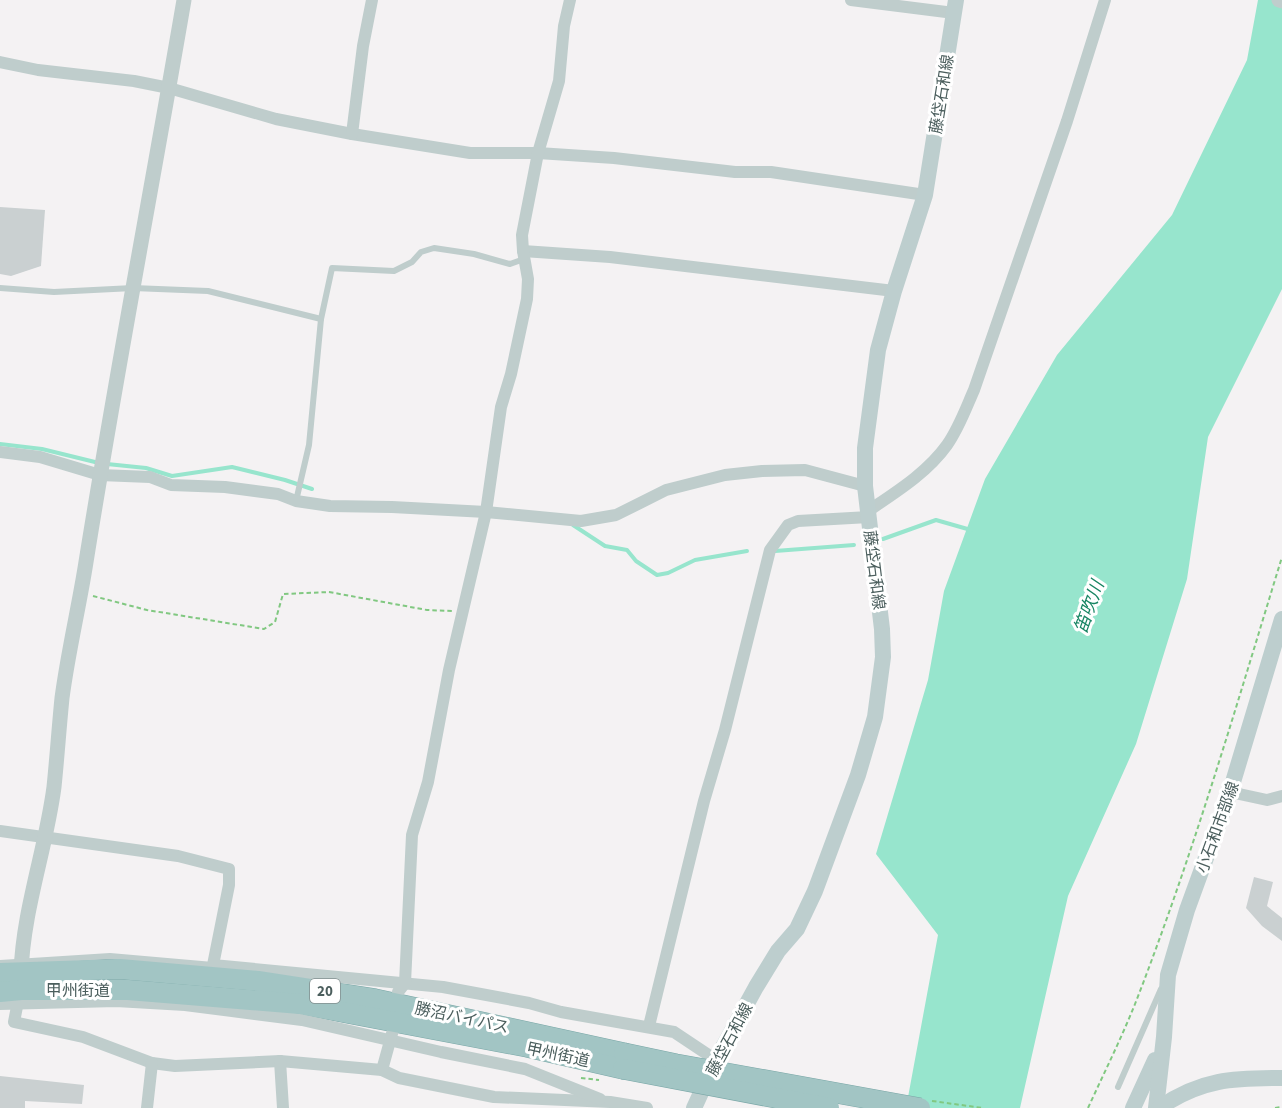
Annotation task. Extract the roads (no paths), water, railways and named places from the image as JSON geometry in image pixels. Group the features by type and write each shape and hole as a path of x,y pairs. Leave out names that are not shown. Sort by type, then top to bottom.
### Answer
{"highway":[{"name":"20","path":"0,974 20,982"},
{"name":"甲州街道","path":"0,992 20,982 300,1004 527,1047 623,1061 829,1108"},
{"name":"20","path":"623,1061 676,1064 920,1108"}],"main road":[{"name":"藤垈石和線","path":"694,1108 716,1060 778,951 797,929 815,891 858,775 875,717 883,657 879,598 865,486 865,448 878,350 894,291 925,195 955,7"},
{"name":"小石和市部線","path":"1157,1108 1158,1072 1164,1037 1168,975 1187,910 1230,792 1282,619"},
{"name":"小石和市部線","path":"1133,1108 1164,1037"},
{"path":"1158,1072 1166,1082 1177,1088 1189,1090"},
{"name":"小石和市部線","path":"1157,1108 1189,1090 1218,1081 1282,1078"}],"street":[{"path":"184,0 62,698 53,789 45,838 32,893 14,1023 84,1037 152,1063 175,1066 280,1061 382,1070 399,1078 494,1097 610,1102 646,1108"},
{"path":"352,134 363,46 372,0"},
{"path":"401,988 412,835 428,782 449,670 486,512 501,407 511,374 526,299 528,279 522,235 538,153 559,81 564,26 570,0"},
{"path":"851,0 955,7"},
{"path":"649,1026 704,801 725,730 770,550 788,525 798,521 869,515 924,471 947,445 974,390 1067,121 1105,0"},
{"path":"0,62 38,70 134,81 169,88 276,119 470,153 538,153 614,158 735,171 771,172 925,195"},
{"path":"524,255 610,257 894,291"},
{"path":"0,452 102,467 150,477 171,485 225,487 297,496 330,506 486,512 581,521 616,515 666,490 725,475 805,470 865,486"},
{"path":"1230,792 1267,800 1282,796"},
{"path":"0,831 178,856 229,869 229,885 213,965 401,988 443,987 529,1003 561,1012 674,1032 716,1060"},
{"path":"0,1004 20,982"},
{"path":"20,982 116,1001 185,1005 302,1020 391,1035 525,1069 610,1102"},
{"path":"382,1070 391,1035"},
{"path":"280,1061 283,1108"},
{"path":"147,1108 152,1063"}],"lane":[{"path":"297,496 302,479 312,415 321,319 332,268 394,271 412,262 421,252 434,248 474,254 510,264 524,255"},
{"path":"0,288 54,292 133,288 208,291 321,319"},
{"path":"0,963 20,982 110,956 213,965"},
{"path":"1118,1087 1168,975"}],"water":[{"name":"笛吹川","path":"1258,0 1282,0 1282,289 1208,437 1187,579 1136,744 1068,896 1020,1108 906,1108 938,935 876,854 928,680 944,591 985,479 1057,355 1172,215 1247,60"}],"waterway":[{"path":"0,444 42,449 99,463"},
{"path":"107,464 146,468 172,476 232,467 312,489"},
{"path":"883,539 936,520 971,530"},
{"path":"573,525 605,546 627,550 636,561 657,575 668,573 695,560 747,551"},
{"path":"775,551 854,545"}]}
